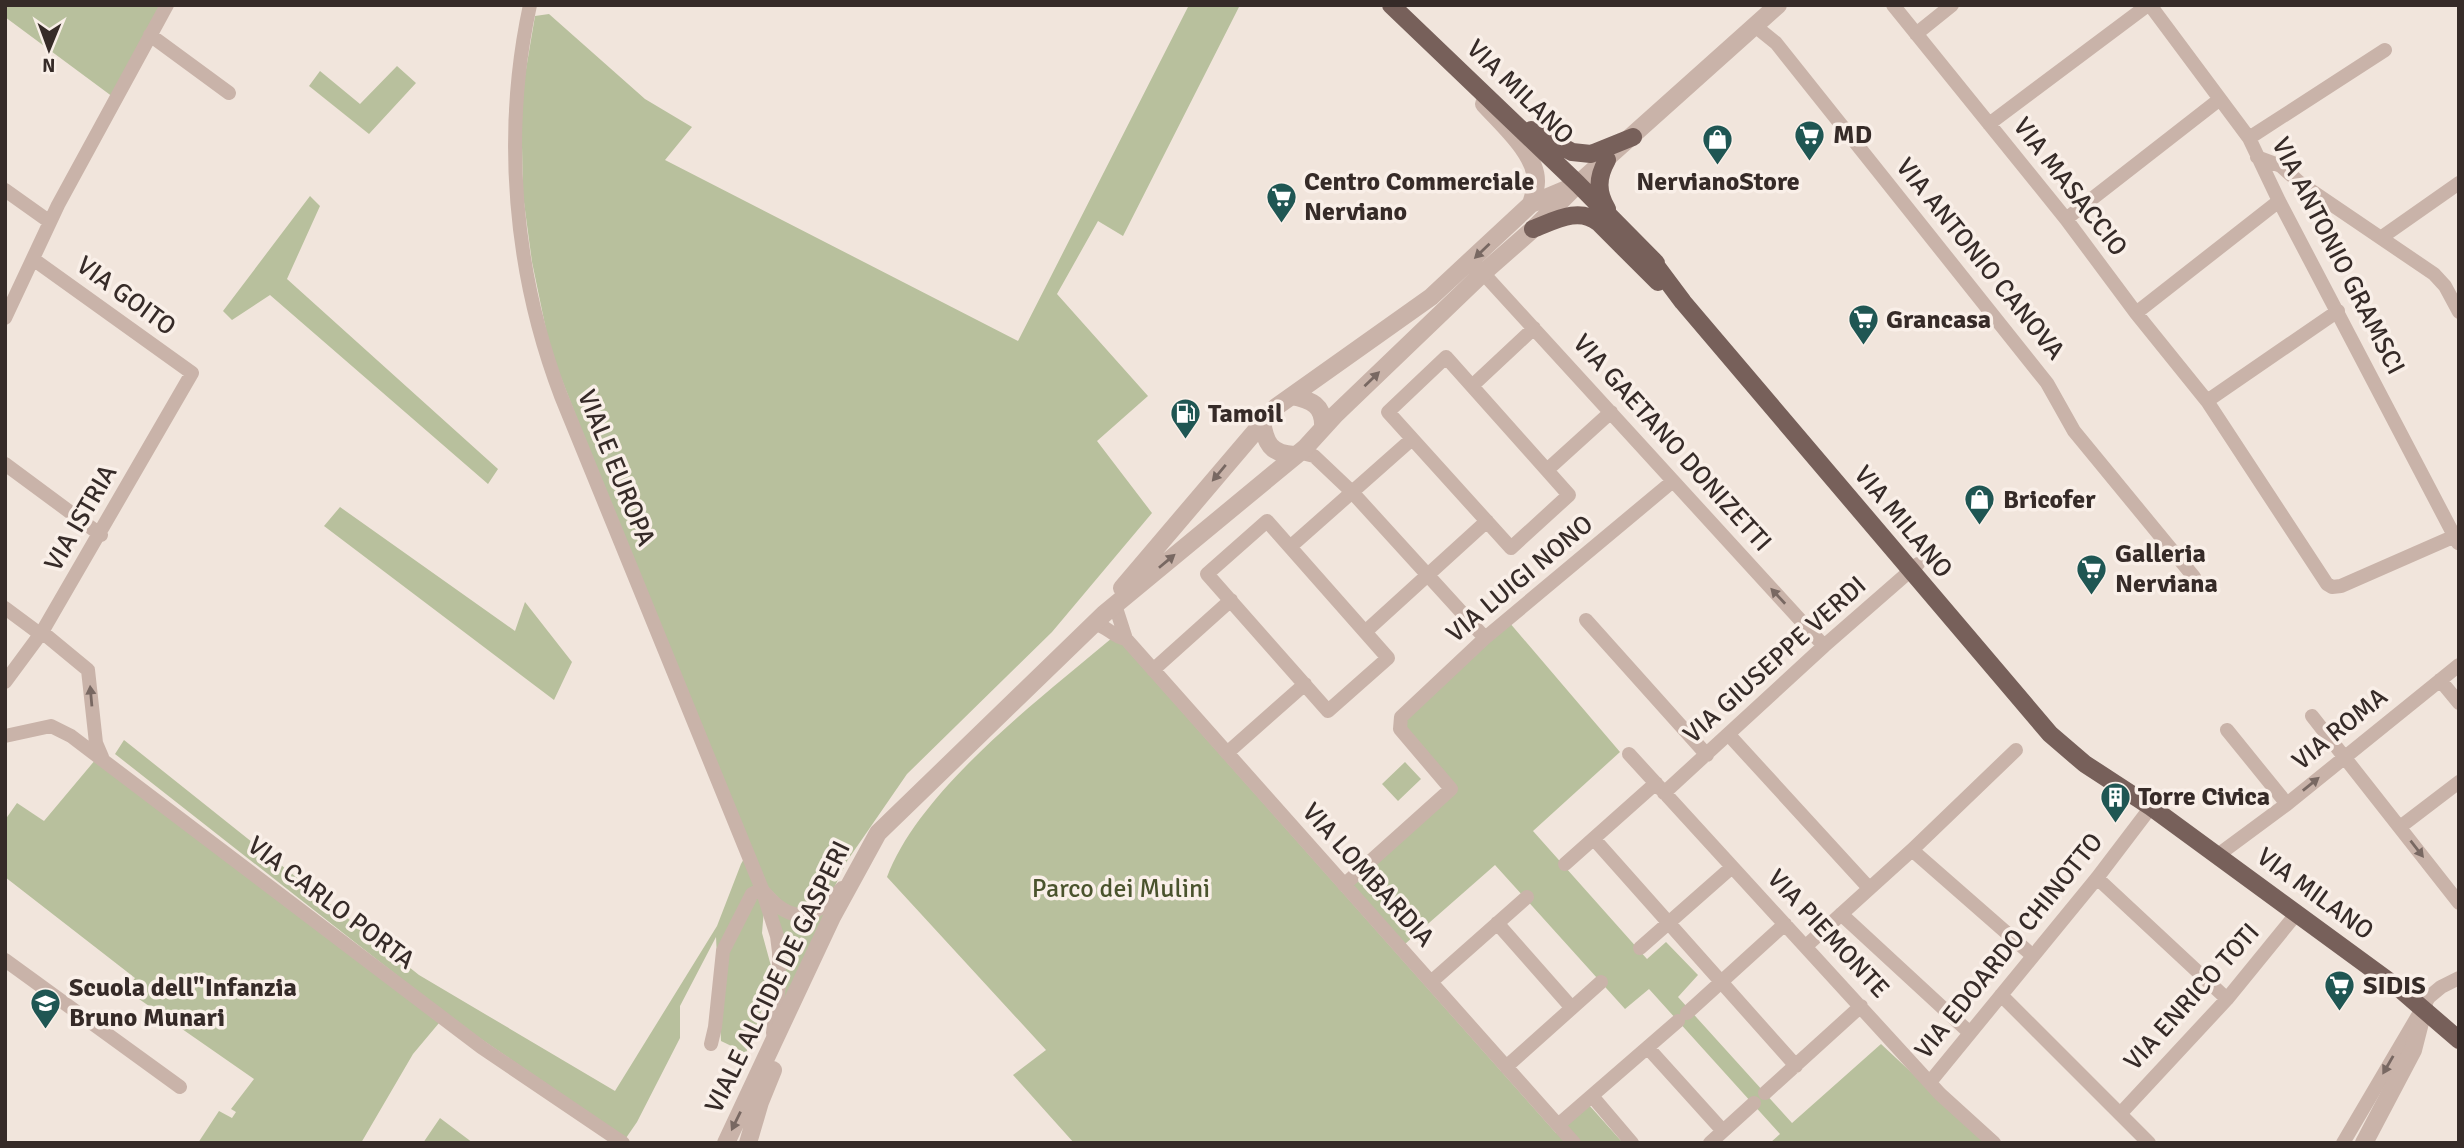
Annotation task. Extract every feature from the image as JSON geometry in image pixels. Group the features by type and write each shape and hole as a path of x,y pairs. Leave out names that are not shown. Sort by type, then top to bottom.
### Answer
{"main road":[{"name":"VIA MILANO","path":"1391,5 1691,295 1914,567"},
{"path":"1512,121 1572,152 1591,154 1633,136"},
{"path":"1607,160 1600,173 1598,187 1602,201 1612,218"},
{"path":"1533,229 1576,215 1594,219 1648,273 1683,302"},
{"name":"VIA MILANO","path":"1648,255 1683,302 2047,716 2146,804 2424,1007 2459,1040"}],"street":[{"path":"5,318 50,222 167,5"},
{"name":"VIALE EUROPA","path":"530,5 517,104 516,163 521,245 539,332 552,373 601,498 762,889 779,952 779,986 768,1056"},
{"name":"VIA MASACCIO","path":"1893,5 2066,219 2136,313 2207,401 2330,586 2341,586 2457,540"},
{"path":"1916,34 1952,5"},
{"path":"1989,124 2149,5"},
{"name":"VIA ANTONIO GRAMSCI","path":"2149,5 2249,138 2279,201 2457,540"},
{"path":"1578,184 1766,16"},
{"name":"VIA ANTONIO CANOVA","path":"1766,16 1774,40 2047,383 2074,431 2194,577"},
{"name":"VIA MILANO","path":"1415,27 1529,156 1536,183 1531,204"},
{"path":"150,35 229,93"},
{"path":"2249,138 2385,50"},
{"path":"2066,219 2220,99"},
{"path":"2257,157 2281,166 2300,183 2434,274 2445,286 2459,312"},
{"path":"2271,183 2281,180 2300,183"},
{"path":"2382,237 2459,183"},
{"name":"VIALE ALCIDE DE GASPERI","path":"1101,619 1276,407 1430,297 1531,204 1578,184"},
{"name":"VIALE ALCIDE DE GASPERI","path":"726,1143 832,917 878,833 1101,619 1296,454 1578,184"},
{"path":"5,190 50,222"},
{"path":"2136,313 2279,201"},
{"name":"VIA GOITO","path":"33,259 192,373"},
{"name":"VIA GAETANO DONIZETTI","path":"1483,273 1824,646"},
{"path":"2207,401 2338,311"},
{"path":"1472,386 1534,328"},
{"path":"1446,357 1472,386 1569,495 1511,548 1388,412 1446,357"},
{"name":"VIA ISTRIA","path":"5,682 43,632 192,373"},
{"path":"1292,396 1308,399 1319,406 1324,417 1318,453 1323,463"},
{"path":"1547,470 1611,412"},
{"path":"1262,421 1264,435 1271,447 1282,454 1314,456 1323,463 1485,638"},
{"path":"1290,547 1412,439"},
{"path":"5,464 100,535"},
{"name":"VIA LUIGI NONO","path":"1344,885 1451,789 1401,729 1401,717 1485,638 1673,481"},
{"path":"1267,521 1290,547 1388,658 1328,711 1207,574 1267,521"},
{"path":"1365,632 1487,521"},
{"name":"VIA GIUSEPPE VERDI","path":"1565,864 1660,788 1707,755 1914,567"},
{"path":"1153,670 1231,600"},
{"path":"5,607 36,631 43,632 88,670 96,743 105,762"},
{"name":"VIA LOMBARDIA","path":"1101,619 1113,635 1126,639"},
{"name":"VIA LOMBARDIA","path":"1101,619 1126,639 1574,1143"},
{"path":"1586,620 1707,755"},
{"name":"VIA ROMA","path":"2218,855 2287,804 2459,665"},
{"path":"2440,680 2459,703"},
{"path":"1227,753 1305,684"},
{"path":"2312,716 2459,903"},
{"name":"VIA CARLO PORTA","path":"5,736 51,726 71,736 481,1047 623,1143"},
{"path":"2227,730 2287,804"},
{"path":"1729,735 1870,888"},
{"path":"1805,946 1912,850 2017,750"},
{"name":"VIA PIEMONTE","path":"1629,754 1930,1082 1994,1143"},
{"path":"2400,827 2459,782"},
{"name":"VIALE ALCIDE DE GASPERI","path":"748,1143 760,1102 810,986 867,868 906,804"},
{"name":"VIA EDOARDO CHINOTTO","path":"1930,1082 2097,878 2146,804"},
{"path":"1594,839 1796,1066"},
{"path":"1912,850 2033,956"},
{"path":"1640,948 1732,867"},
{"path":"711,1044 723,951 752,894 762,889 786,912 803,915 813,913 829,903 858,869"},
{"path":"2097,878 2227,999"},
{"path":"1431,982 1527,897"},
{"name":"VIA ENRICO TOTI","path":"2121,1113 2227,999 2297,913"},
{"path":"1841,914 1970,1033"},
{"path":"1497,923 1572,1008"},
{"path":"1558,1125 1785,924"},
{"path":"5,960 180,1087"},
{"path":"2343,1143 2434,992 2459,978"},
{"path":"1506,1066 1601,982"},
{"path":"2001,995 2149,1143"},
{"path":"1710,1143 1861,1006"},
{"path":"2364,1143 2413,1049 2424,1007"},
{"path":"1648,1048 1723,1131"},
{"path":"1592,1096 1632,1143"}],"green space":[{"path":"5,5 163,5 113,97 5,17"},
{"path":"1189,5 1240,5 1123,236 1098,221 1057,294 1148,396 1097,441 1152,513 1052,632 907,774 847,861 834,888 815,908 788,908 766,885 762,933 774,977 746,1053 721,1041 716,937 680,1006 680,1038 626,1138 459,1024 115,754 124,740 419,975 615,1091 717,926 750,848 550,349 532,262 523,195 521,99 535,16 549,14 645,99 692,127 665,160 1018,341"},
{"path":"397,66 416,83 369,134 309,86 320,71 360,104"},
{"path":"310,196 320,206 287,279 498,469 488,484 270,295 232,320 223,311"},
{"path":"340,507 515,631 525,602 572,662 554,700 324,526"},
{"path":"1509,622 1620,752 1533,831 1647,959 1666,942 1698,975 1678,997 1792,1123 1881,1044 1987,1143 1770,1143 1780,1134 1649,989 1625,1009 1495,865 1405,944 1349,884 1456,788 1406,728 1406,719"},
{"name":"Parco dei Mulini","path":"1112,638 1122,644 1556,1133 1589,1105 1623,1143 1074,1143 1013,1075 1046,1050 887,877 903,844 926,811 954,779 1018,717"},
{"path":"96,759 439,1023 413,1054 361,1143 198,1143 219,1111 232,1118 236,1112 231,1109 254,1079 126,990 135,978 5,877 5,820 17,803 44,821"},
{"path":"1405,762 1421,779 1398,801 1382,784"},
{"path":"826,911 782,1009 776,913 795,921"},
{"path":"440,1118 473,1143 423,1143"}],"place":[{"name":"MD","path":"1810,162"},
{"name":"NervianoStore","path":"1718,166"},
{"name":"Centro Commerciale Nerviano","path":"1281,224"},
{"name":"Grancasa","path":"1863,347"},
{"name":"Tamoil","path":"1185,441"},
{"name":"Bricofer","path":"1980,527"},
{"name":"Galleria Nerviana","path":"2092,596"},
{"name":"Torre Civica","path":"2115,824"},
{"name":"SIDIS","path":"2340,1013"},
{"name":"Scuola dell\"Infanzia Bruno Munari","path":"46,1030"}]}
